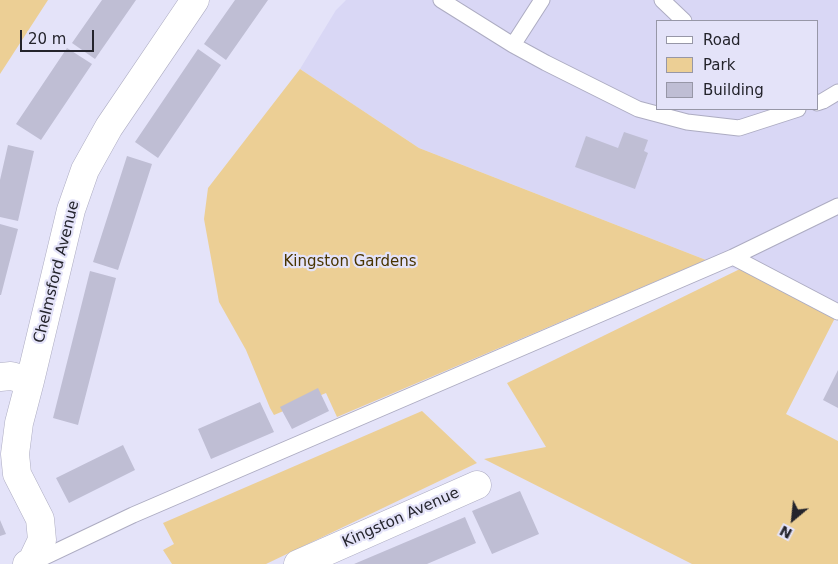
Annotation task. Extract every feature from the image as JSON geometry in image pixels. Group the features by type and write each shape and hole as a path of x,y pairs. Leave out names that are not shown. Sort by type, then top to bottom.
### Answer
{"street":[{"name":"Chelmsford Avenue","path":"29,564 42,540 40,518 17,474 15,454 19,423 71,210 85,170 109,126 195,0"},
{"path":"0,377 11,376 30,381"},
{"name":"Kingston Avenue","path":"298,564 477,485"}],"lane":[{"path":"440,0 546,64 638,109 687,122 739,128 777,112 791,110"},
{"path":"512,45 542,0"},
{"path":"662,0 683,20"},
{"path":"818,102 838,92"},
{"path":"29,564 141,512 733,257 838,206"},
{"path":"733,257 838,312"}],"shaded area":[{"path":"346,0 838,0 838,316 761,277 706,260 419,148 300,69 336,10"}],"green space":[{"path":"0,0 48,0 0,74"},
{"name":"Kingston Gardens","path":"300,69 419,148 706,260 337,417 326,393 274,415 246,350 219,302 204,219 208,188"},
{"path":"742,268 836,316 786,414 838,441 838,564 692,564 484,459 546,447 507,383"},
{"path":"422,411 477,463 266,564 172,564 163,550 174,544 163,523"}],"building":[{"path":"102,0 136,0 95,59 72,43"},
{"path":"235,0 268,0 226,60 204,44"},
{"path":"67,48 92,64 41,140 16,124"},
{"path":"198,49 221,65 158,158 135,142"},
{"path":"624,132 648,140 644,151 648,153 635,189 575,167 586,136 618,148"},
{"path":"8,145 34,151 18,221 0,217 0,180"},
{"path":"127,156 152,164 118,270 93,262"},
{"path":"0,224 18,229 1,295 0,295"},
{"path":"90,271 116,278 78,425 53,418"},
{"path":"838,370 838,408 823,400"},
{"path":"318,388 329,411 292,429 280,407"},
{"path":"260,402 274,432 211,459 198,429"},
{"path":"123,445 135,470 69,503 56,478"},
{"path":"520,491 539,534 492,554 472,511"},
{"path":"465,517 476,543 427,564 354,564"},
{"path":"0,520 6,534 0,536"}]}
